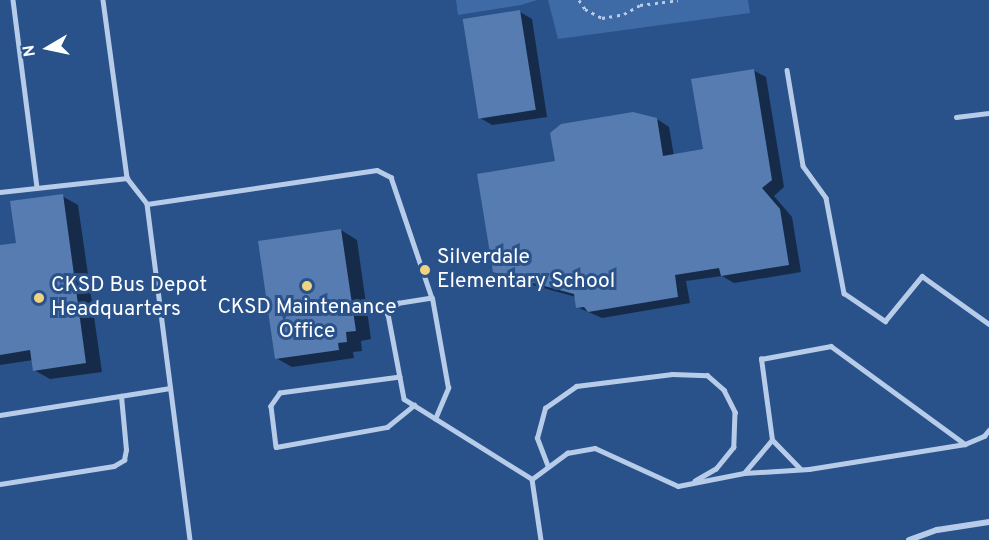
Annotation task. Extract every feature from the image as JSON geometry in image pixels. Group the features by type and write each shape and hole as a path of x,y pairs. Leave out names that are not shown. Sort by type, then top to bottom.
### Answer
{"street":[{"path":"909,540 937,530 989,522"}],"lane":[{"path":"13,0 37,188"},
{"path":"103,0 127,178 147,204 190,540"},
{"path":"787,70 804,166 826,198 844,293 885,321 922,276 989,324"},
{"path":"956,117 989,113"},
{"path":"147,204 377,170 391,177 432,298 448,388 435,419"},
{"path":"0,192 127,178"},
{"path":"432,298 399,303 388,314 404,399 532,479 541,540"},
{"path":"801,469 772,440 761,359 831,346 965,444"},
{"path":"548,467 537,438 546,408 576,386 672,374 707,375 724,390 735,412 734,447 716,469 689,484"},
{"path":"400,377 280,393 271,406 276,447 387,427 414,405"},
{"path":"0,415 170,388"},
{"path":"0,484 114,466 124,460 126,450 121,396"},
{"path":"532,479 567,453 595,448 678,486 744,473 801,469 965,444 984,436 989,430"},
{"path":"744,473 772,440"}],"path":[{"path":"579,0 585,9 602,18 624,14 640,5 678,0"}],"shaded area":[{"path":"456,0 537,0 521,5 458,15"},
{"path":"548,0 748,0 750,13 558,39"}],"building":[{"path":"520,10 536,110 479,119 463,19"},
{"path":"754,69 772,180 762,188 780,209 789,265 721,276 719,268 675,275 678,297 588,312 584,307 576,308 574,294 493,272 477,174 555,161 550,133 561,124 633,112 657,118 663,156 703,149 691,79"},
{"name":"CKSD Bus Depot Headquarters","path":"63,194 86,363 33,371 30,350 0,355 0,245 16,243 10,201"},
{"name":"CKSD Maintenance Office","path":"341,229 356,331 346,332 347,342 338,343 339,350 275,359 258,241"}],"place":[{"name":"Silverdale Elementary School","path":"425,270"},
{"name":"CKSD Maintenance Office","path":"307,286"},
{"name":"CKSD Bus Depot Headquarters","path":"39,298"}]}
